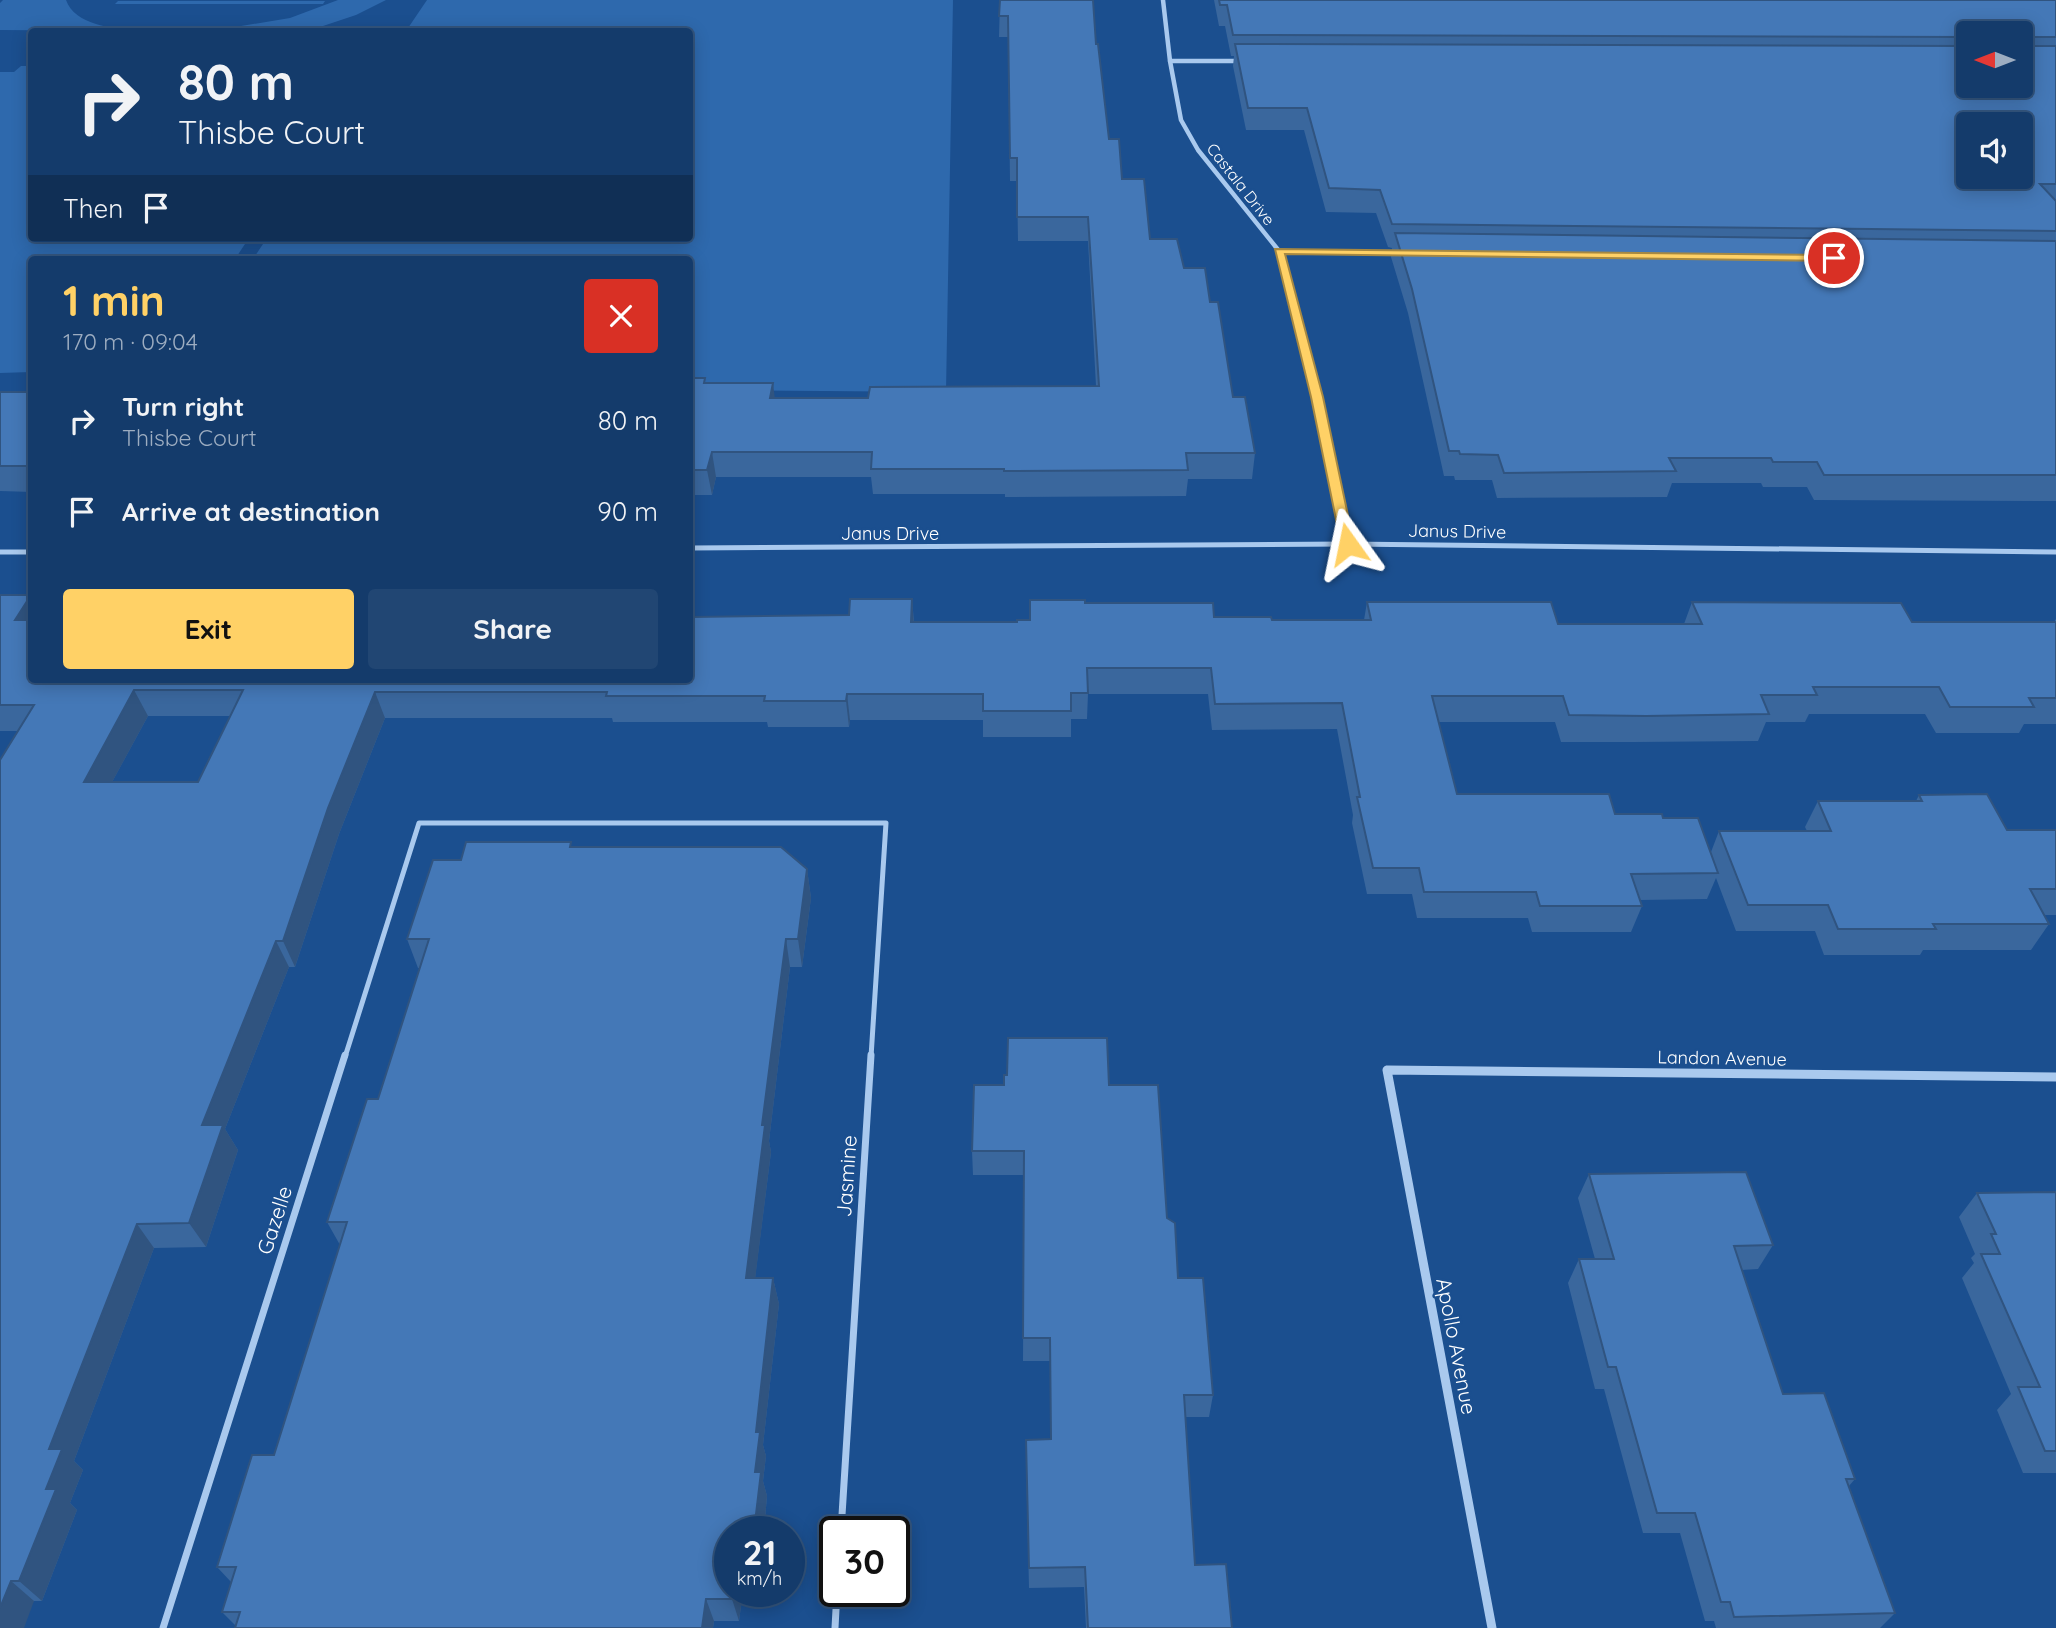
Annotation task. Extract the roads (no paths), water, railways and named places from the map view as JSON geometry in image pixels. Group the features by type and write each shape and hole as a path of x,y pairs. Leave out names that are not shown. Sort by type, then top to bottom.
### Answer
{"street":[{"name":"Castala Drive","path":"1163,0 1170,61 1181,120 1198,150 1279,251 1317,397 1348,544"},
{"path":"1170,61 1252,61"},
{"path":"1279,251 1404,253"},
{"name":"Janus Drive","path":"693,548 1348,544 2056,552"},
{"path":"0,552 28,552"},
{"name":"Landon Avenue","path":"1387,1070 2056,1077"},
{"name":"Apollo Avenue","path":"1387,1070 1492,1628"}],"lane":[{"name":"Jasmine","path":"419,823 886,823 842,1516"},
{"name":"Gazelle","path":"163,1628 419,823"},
{"path":"835,1628 836,1607"}]}
